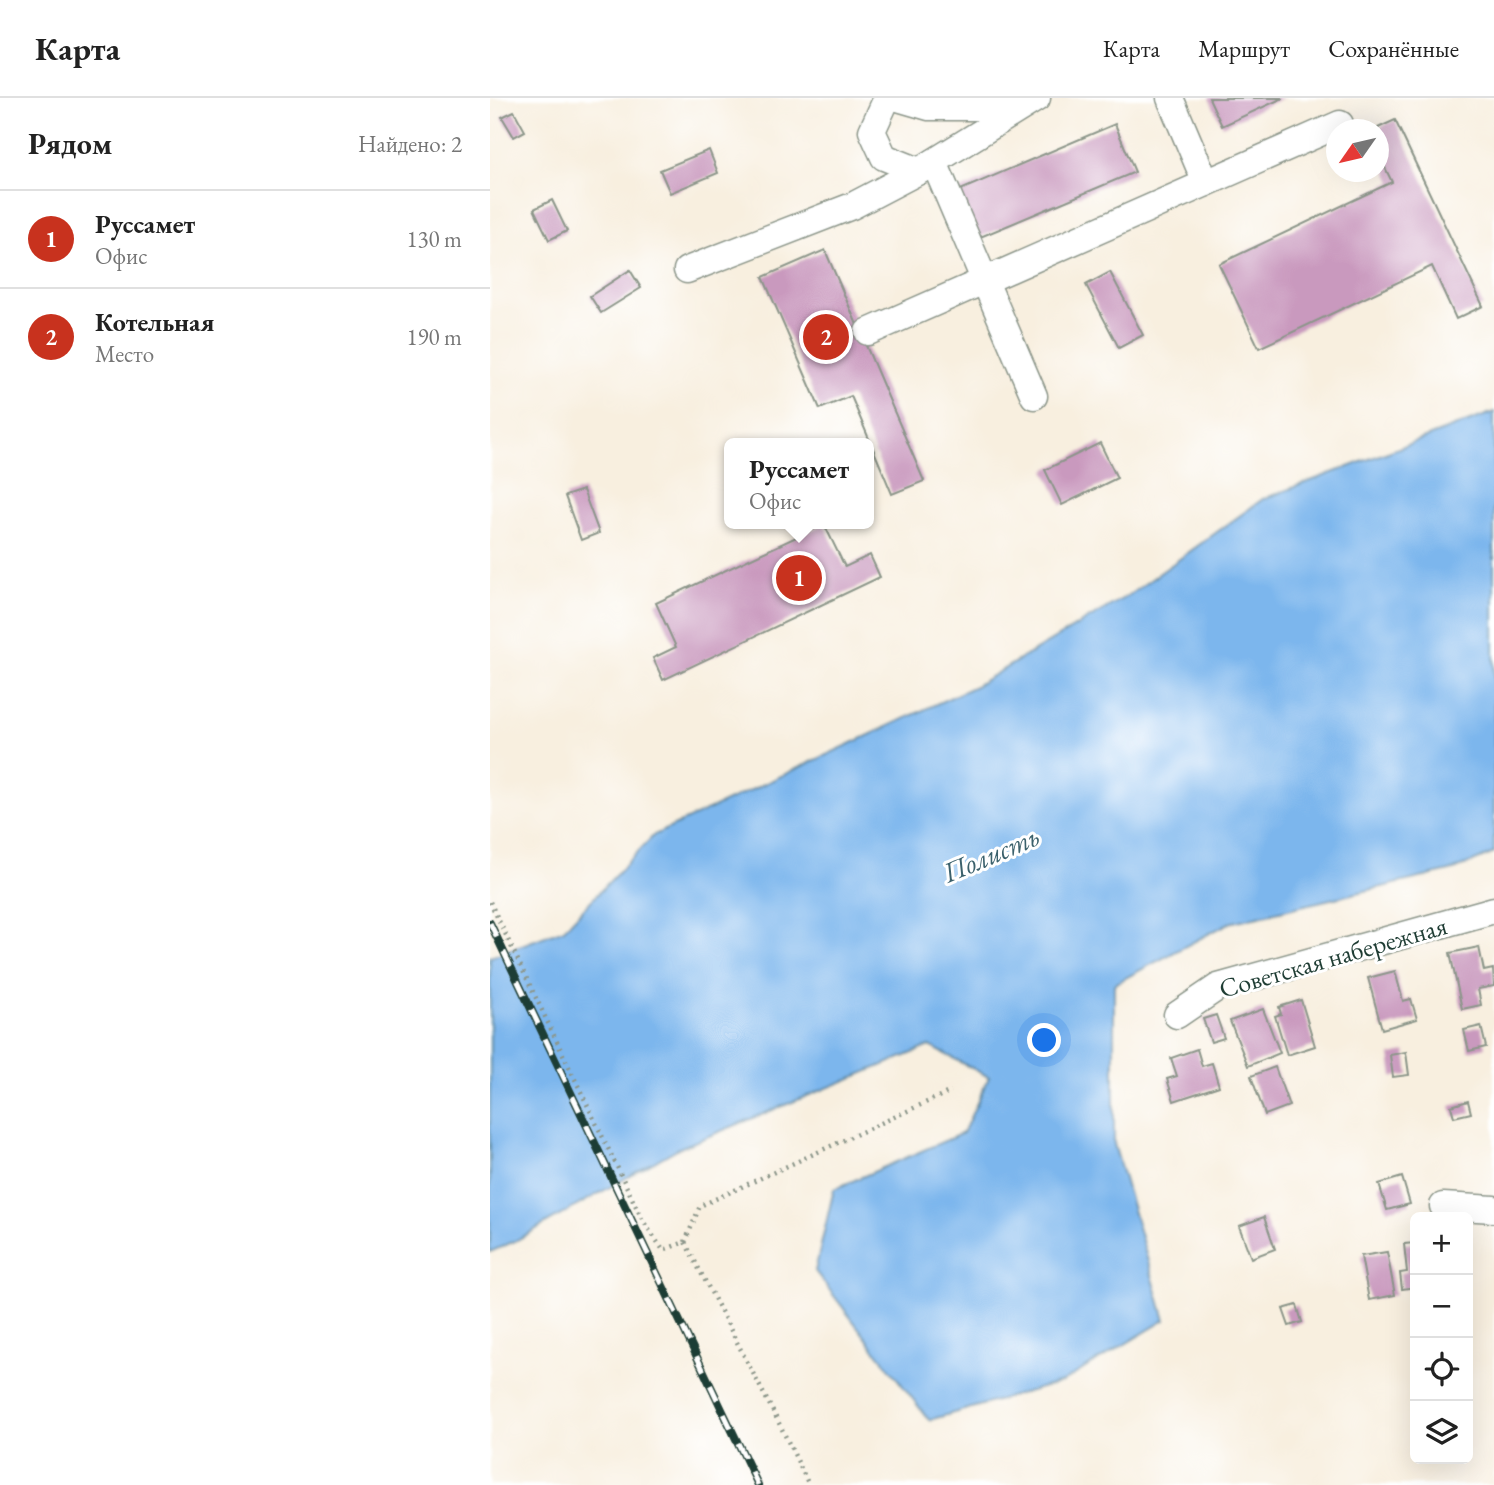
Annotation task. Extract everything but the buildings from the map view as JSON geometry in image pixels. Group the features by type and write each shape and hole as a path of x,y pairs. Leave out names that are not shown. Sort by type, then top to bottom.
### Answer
{"street":[{"path":"887,98 872,131 884,157 926,167 984,280 1034,396"},
{"path":"898,98 929,107 983,107 1022,98"},
{"path":"687,270 852,206 926,167 1037,98"},
{"path":"1170,98 1206,183"},
{"path":"868,332 1326,130"},
{"name":"Советская набережная","path":"1177,1015 1218,987 1494,910"},
{"path":"1443,1206 1494,1209"}],"path":[{"path":"490,902 643,1221 663,1250 685,1242 700,1206 951,1091"},
{"path":"685,1242 809,1485"}],"water":[{"name":"Полисть","path":"1494,412 1494,853 1454,870 1229,923 1114,984 1114,1144 1165,1320 1062,1382 929,1420 815,1271 834,1189 963,1133 989,1077 930,1046 677,1149 515,1241 490,1252 490,957 564,929 654,835 975,686 1132,593 1263,499"}],"railway":[{"path":"490,923 758,1485"}],"place":[{"name":"Котельная","path":"826,337"},
{"name":"Руссамет","path":"799,578"}]}
